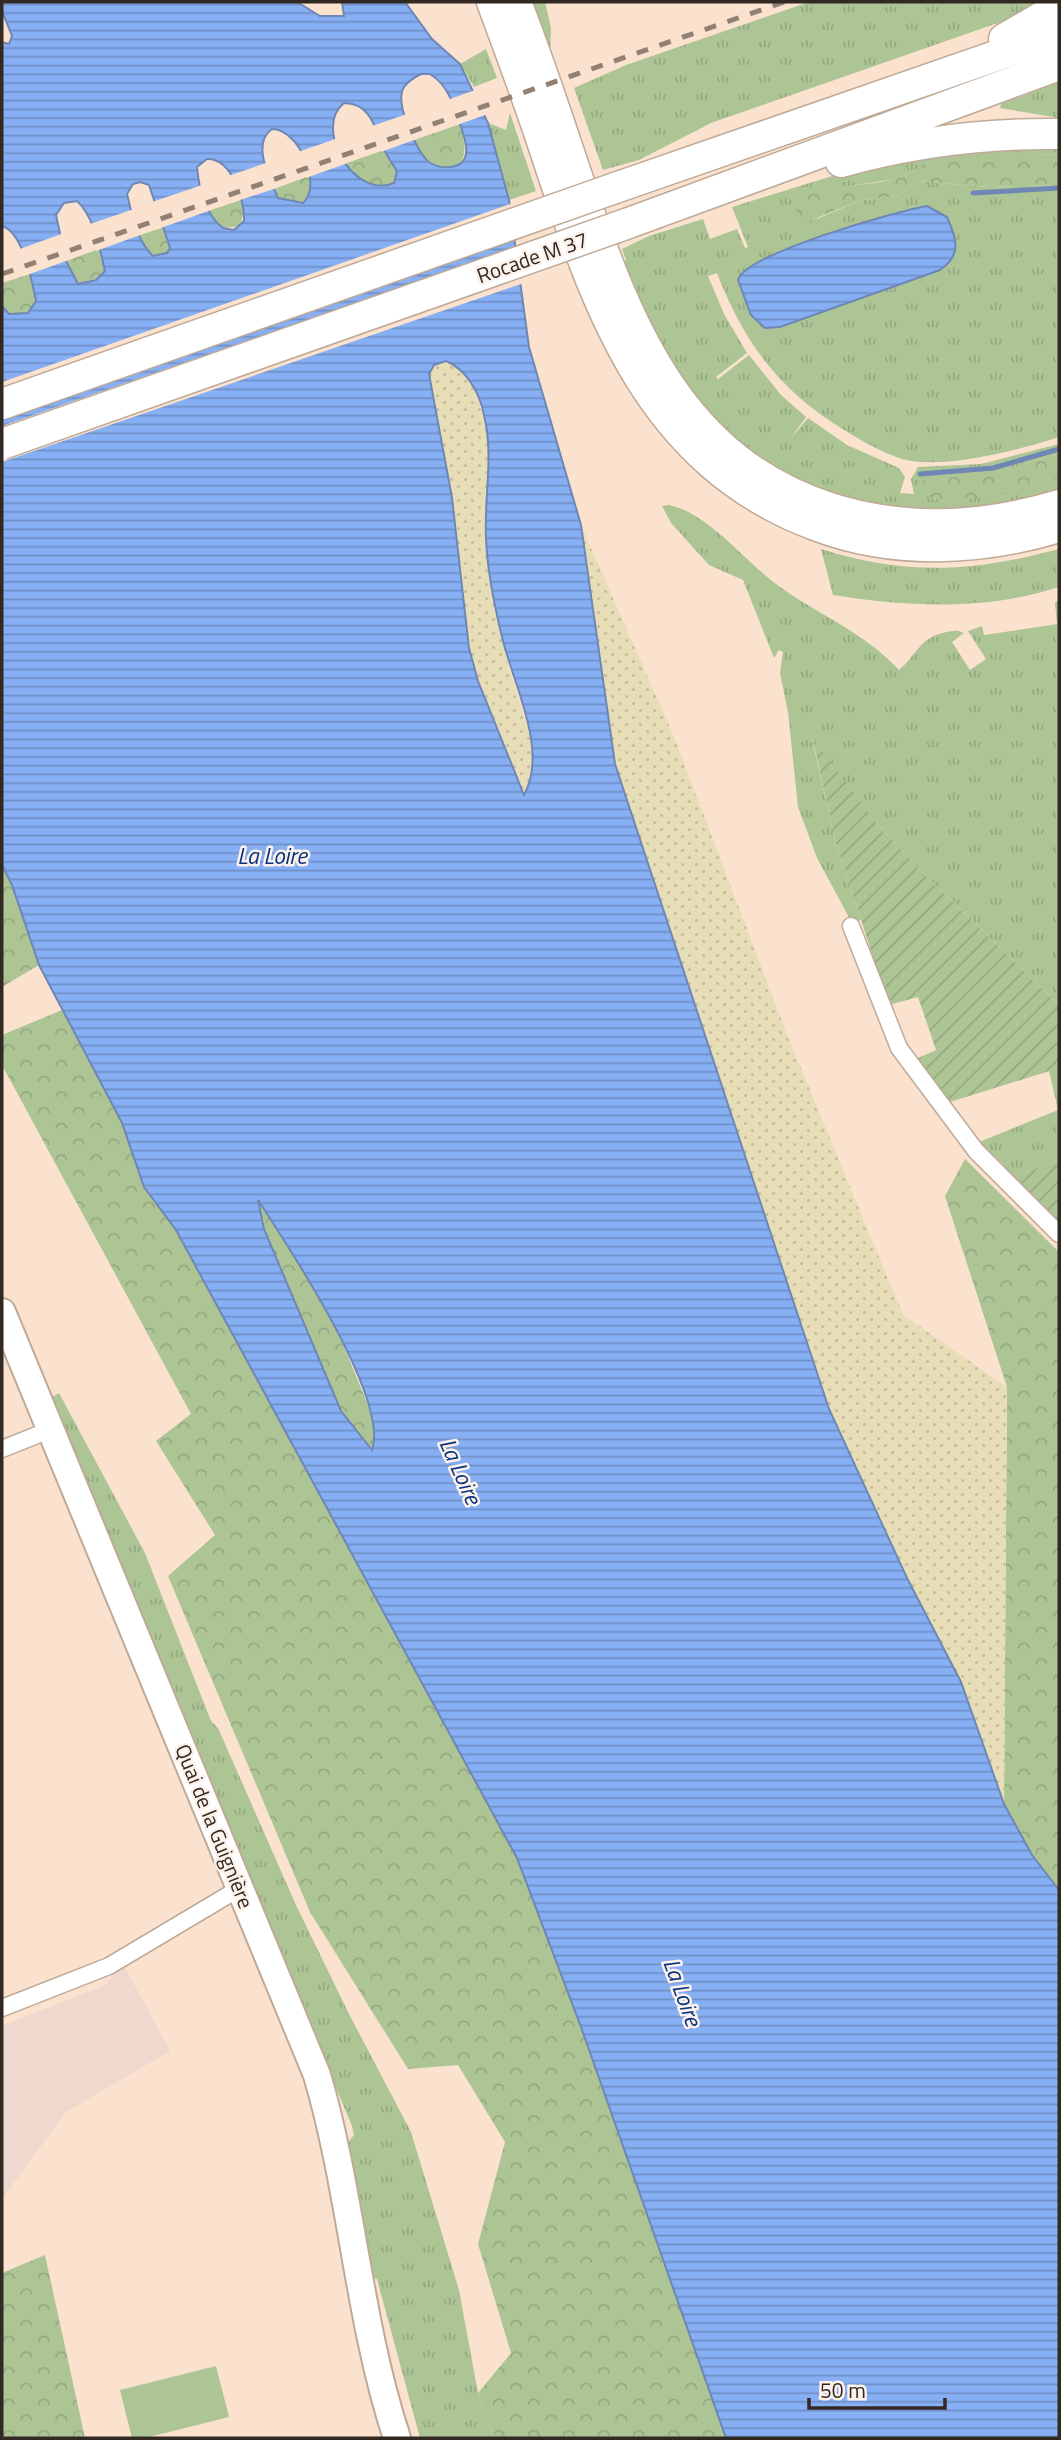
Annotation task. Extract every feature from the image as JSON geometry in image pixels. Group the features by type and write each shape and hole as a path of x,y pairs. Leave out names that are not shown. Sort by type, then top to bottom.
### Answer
{"highway":[{"path":"492,2 574,236 609,323 643,387 685,440 710,464 766,504 831,531 866,540 900,545 970,545 1006,541 1059,527"},
{"path":"516,2 606,260 632,324 673,393 720,446 796,495 851,515 885,522 956,525 990,521 1059,505"},
{"path":"912,85 926,67 999,41 1059,7"},
{"name":"Rocade M 37","path":"2,404 1059,34"},
{"name":"Rocade M 37","path":"2,444 626,224 1059,65"},
{"path":"626,224 703,207 831,165 932,141 1009,134 1059,134"}],"main road":[{"name":"Quai de la Guignière","path":"2,1312 304,2042 328,2112 375,2356 397,2438"}],"street":[{"path":"851,926 900,1048 976,1151 1059,1234"},
{"path":"2,1448 52,1429"},
{"path":"2,2008 109,1966 240,1888"}],"shaded area":[{"path":"122,1962 170,2051 66,2112 2,2199 2,2026 106,1985"}],"green space":[{"path":"530,2 545,2 551,28 550,57"},
{"path":"809,2 1041,2 1012,18 711,123 639,160 603,170 574,88 626,65"},
{"path":"486,49 497,78 474,87 460,64"},
{"path":"1059,82 1059,118 1000,108 1001,104"},
{"path":"510,113 536,191 509,200 488,123 506,130"},
{"path":"460,124 464,143 463,157 459,165 451,169 441,168 431,162 414,140"},
{"path":"1059,146 1059,155 1023,154 932,161 896,179 837,188 817,219 861,200 896,197 920,181 987,187 1059,185 1059,437 1003,453 938,462 902,459 881,451 825,418 785,384 753,345 717,273 708,276 724,314 747,353 716,377 718,379 749,355 781,395 806,417 791,438 808,418 847,445 899,468 905,477 900,493 914,494 911,479 918,467 981,464 1059,444 1059,454 920,494 935,499 1038,485 1059,478 1059,489 1006,502 953,508 902,507 852,498 805,482 761,457 721,424 684,381 658,338 622,264 626,260 622,249 649,236 703,219 710,239 737,229 745,248 748,247 732,207 900,155"},
{"path":"384,150 397,172 393,183 379,186 366,182 344,164"},
{"path":"982,152 1059,155 1059,185 987,187 920,181 896,197 861,200 807,222 800,221 795,207 804,198 827,189 881,182 904,175 939,158"},
{"path":"309,176 311,191 303,203 278,199 274,189"},
{"path":"241,200 244,211 240,226 223,228 208,211"},
{"path":"165,227 170,248 167,253 153,256 145,249 140,235"},
{"path":"99,249 105,271 101,277 78,284 66,261"},
{"path":"30,274 35,294 32,309 29,313 9,314 2,306 2,283"},
{"path":"1059,454 1059,478 1028,488 951,500 920,494 920,483 924,480 988,474"},
{"path":"668,505 697,517 780,587 857,635 899,670 922,644 934,636 956,631 964,633 952,642 970,670 986,659 968,631 982,626 984,635 1057,624 1055,602 1059,601 1059,1005 926,876 876,823 812,739 836,844 861,920 852,923 817,858 798,807 788,712 780,673 783,652 779,650 774,658 743,580 709,565 671,523 662,506"},
{"path":"821,549 882,564 940,568 998,562 1059,549 1059,587 1003,600 947,604 890,602 833,595"},
{"path":"812,737 876,823 926,876 1059,1005 1059,1068 950,1102 916,1059 936,1050 918,997 889,1005 836,844"},
{"path":"2,865 12,885 39,965 2,987"},
{"path":"62,1010 122,1123 144,1187 176,1230 517,1858 581,2027 726,2438 495,2438 478,2393 511,2353 478,2244 505,2142 458,2065 408,2069 310,1912 168,1576 215,1535 156,1441 191,1414 2,1065 2,1035"},
{"path":"1059,1068 1059,1160 1011,1177 1003,1164 979,1142 1058,1110 1049,1071"},
{"path":"965,1159 1059,1252 1059,1890 1032,1855 1004,1804 1007,1387 945,1196"},
{"path":"1059,1160 1059,1225 1011,1177"},
{"path":"256,1197 304,1268 343,1344 374,1420 377,1437 372,1451 341,1411 264,1229"},
{"path":"59,1393 145,1553 211,1721 218,1728 296,1905 348,2012 411,2132 459,2290 478,2393 495,2438 420,2438 377,2279 368,2276 347,2144 354,2135 352,2126 57,1421 61,1419 52,1397"},
{"path":"45,2255 85,2438 2,2438 2,2273"},
{"path":"216,2366 229,2417 145,2438 132,2438 120,2390"}],"sand":[{"path":"446,361 457,365 474,387 484,413 490,453 486,536 492,595 508,666 535,749 532,781 524,796 478,681 469,648 452,498 429,374 434,365"},
{"path":"581,525 675,739 786,1032 903,1315 1007,1387 1004,1804 961,1681 907,1578 829,1409 615,764"}],"water":[{"name":"La Loire","path":"2,2 297,2 320,16 344,16 342,2 405,2 432,39 460,64 488,123 509,200 529,347 581,525 615,764 829,1409 907,1578 961,1682 1004,1804 1032,1855 1059,1890 1059,2438 726,2438 581,2027 517,1858 176,1230 144,1187 122,1123 39,965 12,885 2,865 2,306 9,314 28,313 36,301 21,247 16,237 2,226 2,42 9,44 12,36 2,11","holes":["421,74 430,74 449,96 466,145 463,162 450,167 436,166 424,156 404,115 402,94 410,81","344,103 353,104 366,112 397,172 394,183 379,185 365,181 352,171 335,143 333,128 336,114","272,129 282,131 299,148 309,172 310,184 309,195 303,203 278,198 264,162 263,143","207,159 223,165 239,192 244,221 234,230 223,228 212,216 201,193 197,167","140,182 149,185 170,248 167,253 153,256 147,250 136,227 127,194 133,184","77,201 88,215 96,234 105,271 96,280 78,284 66,261 56,215 64,203","446,361 460,370 471,383 484,415 489,461 486,522 489,574 502,637 531,738 531,777 524,795 478,681 469,648 452,498 429,374 434,365","258,1200 312,1286 352,1361 366,1396 374,1427 372,1450 341,1411 264,1229"]},
{"path":"927,206 947,217 955,239 955,252 940,270 780,327 765,328 751,315 738,280 747,270 766,258 824,235"}],"pier":[{"path":"478,89 488,114 457,125 447,100"},
{"path":"407,114 417,139 381,152 372,126"},
{"path":"338,138 348,163 306,178 298,152"},
{"path":"269,162 277,188 237,201 228,176"},
{"path":"202,185 211,210 161,228 152,202"},
{"path":"513,203 517,237 2,416 2,382"},
{"path":"134,209 143,234 96,251 87,225"},
{"path":"64,233 69,260 27,275 17,250"},
{"path":"519,246 524,283 2,462 2,426"}],"waterway":[{"path":"973,193 1059,188"},
{"path":"920,474 993,468 1059,449"}],"railway":[{"path":"2,274 784,2"}]}
